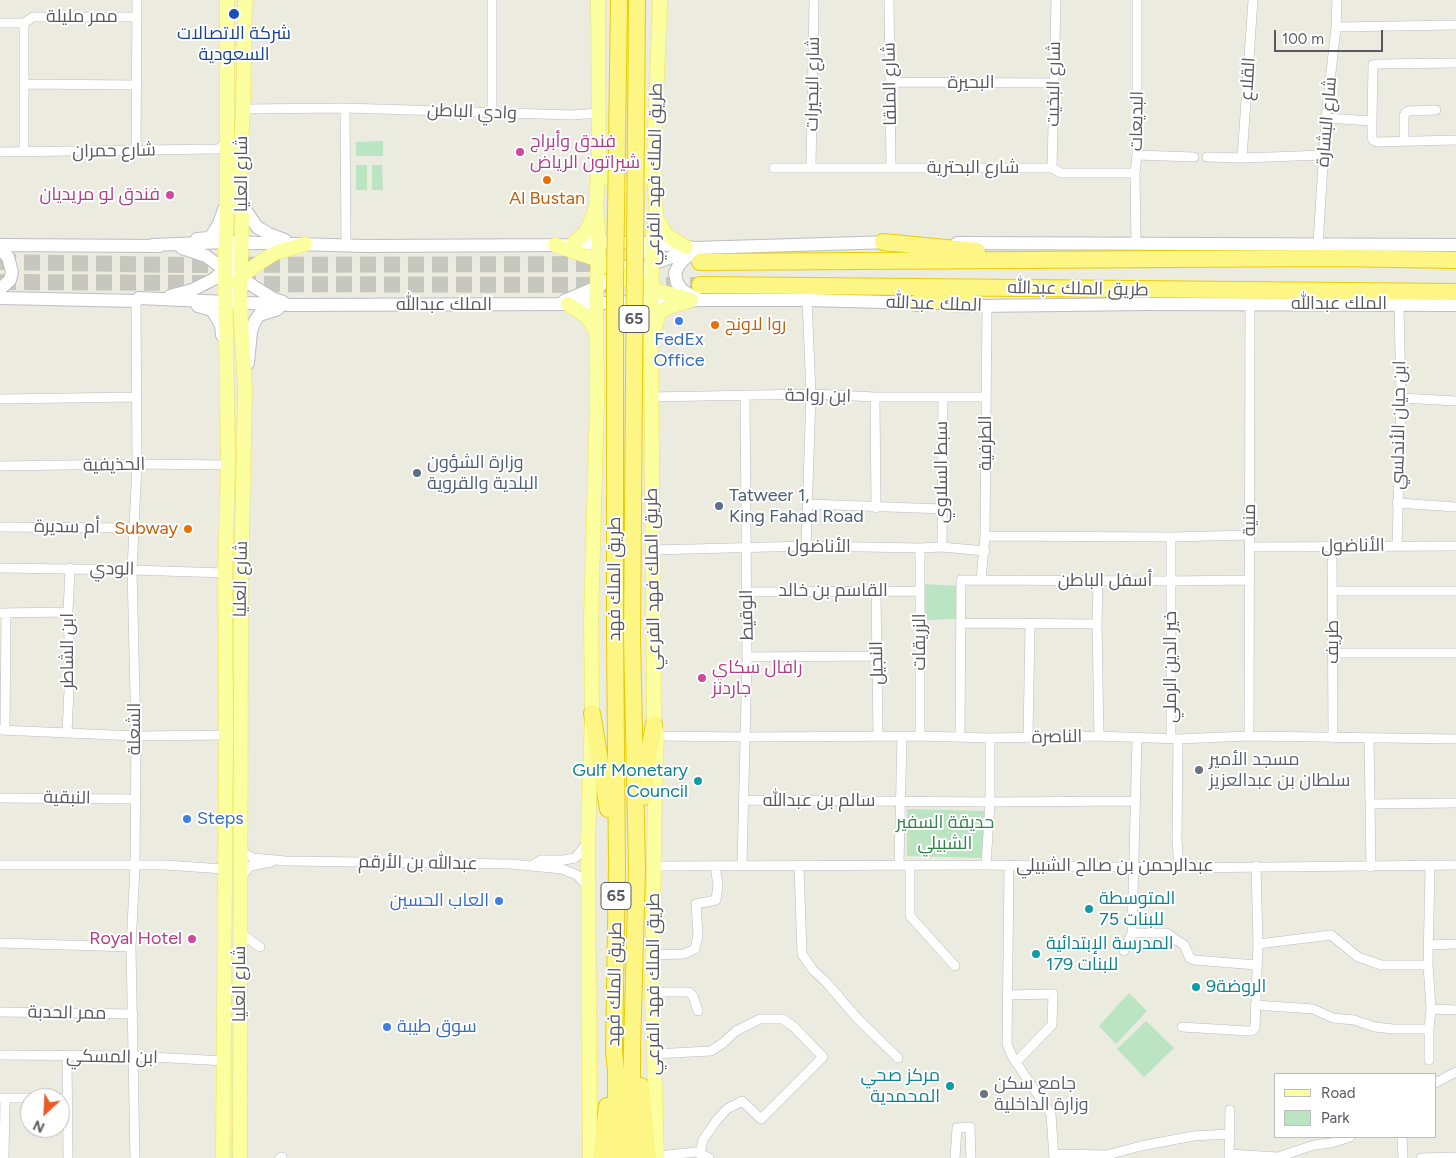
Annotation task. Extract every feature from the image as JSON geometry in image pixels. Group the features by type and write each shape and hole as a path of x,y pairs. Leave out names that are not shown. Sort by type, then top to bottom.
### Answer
{"highway":[{"name":"طريق الملك فهد","path":"616,1158 616,1070 614,1052 617,866 615,284 619,0"},
{"name":"طريق الملك فهد","path":"632,1158 636,861 632,637 637,0"},
{"path":"883,242 959,251 1062,254 1121,261"},
{"name":"طريق الملك عبدالله","path":"696,251 1121,261 1332,258 1456,260"},
{"path":"1332,258 1364,253 1456,253"},
{"name":"طريق الملك عبدالله","path":"697,295 1121,290 1456,292"},
{"path":"916,303 962,298 1038,297 1121,290"},
{"path":"1329,291 1370,296 1456,297"},
{"path":"592,713 608,804 611,857 617,866"},
{"path":"636,861 648,758 656,730"},
{"path":"601,1158 610,1064 614,1052"},
{"path":"632,1068 640,1079 654,1157"}],"main road":[{"name":"شارع العليا","path":"223,1158 227,384 233,303 240,277 242,216 232,199 226,144 227,0"},
{"name":"شارع العليا","path":"240,1158 241,585 245,388 226,242 243,109 245,0"},
{"path":"590,1158 588,842 592,713 591,620 597,400 596,303 599,260 596,207 599,160 598,0"},
{"name":"طريق الملك فهد الفرعي","path":"654,1157 652,954 656,730 649,297 653,264 652,243 656,217 654,156 660,0"},
{"path":"599,160 601,170 606,176 612,181 627,185 635,183 647,174 654,156"},
{"path":"153,245 210,238 232,199 257,227 281,240 305,244"},
{"path":"572,245 587,231 596,207"},
{"path":"656,217 666,234 696,251"},
{"path":"0,245 153,245 226,242 346,246 572,245 599,242 652,243 696,251 883,242 1456,244"},
{"path":"599,242 626,275 649,297 697,295"},
{"path":"156,299 182,294 214,280 228,264 240,243"},
{"path":"596,303 626,275 652,243"},
{"path":"233,289 240,277 256,264 275,253 305,244"},
{"path":"153,245 177,246 197,252 214,261 228,264 240,277 274,299 292,306"},
{"path":"556,245 599,260 626,275"},
{"path":"0,249 8,257 12,272 10,280 0,288"},
{"path":"563,303 653,264 696,251"},
{"path":"696,251 685,258 675,273 677,283 682,291 697,295"},
{"path":"228,264 233,289 233,303"},
{"path":"651,338 659,313 666,308 697,295"},
{"name":"الملك عبدالله","path":"697,295 987,306 1250,304 1456,306"},
{"name":"الملك عبدالله","path":"292,306 596,303 649,297"},
{"path":"0,298 136,301 139,298 292,306"},
{"path":"156,299 201,306 212,310 221,325 227,384"},
{"path":"563,303 587,317 596,332"},
{"path":"245,388 251,331 255,321 259,315 268,311 292,306"},
{"path":"597,400 608,388 621,384 643,389 651,397"}],"street":[{"path":"136,150 137,0"},
{"path":"492,0 492,113"},
{"name":"شارع البحيرات","path":"811,167 814,0"},
{"name":"شارع الملقا","path":"889,0 891,168"},
{"name":"شارع البخيت","path":"1052,168 1056,0"},
{"name":"البديعات","path":"1136,243 1137,0"},
{"name":"القلاع","path":"1242,158 1253,0"},
{"name":"شارع البشارة","path":"1318,244 1326,118 1336,27 1337,0"},
{"name":"ممر مليلة","path":"0,23 24,23 33,17 136,18"},
{"path":"24,23 24,152"},
{"path":"1336,27 1456,25"},
{"path":"1456,63 1373,65 1372,121 1373,140 1377,142 1456,140"},
{"name":"البحيرة","path":"890,82 1053,83"},
{"path":"24,84 137,85"},
{"path":"345,108 346,246"},
{"name":"وادي الباطن","path":"243,109 345,108 572,115 598,113"},
{"path":"1404,141 1404,116 1406,112 1436,110"},
{"path":"1326,118 1372,121"},
{"name":"شارع حمران","path":"0,152 218,148 226,144"},
{"path":"1137,155 1194,157"},
{"path":"1207,157 1242,158 1324,155"},
{"name":"شارع البحترية","path":"774,168 1052,168 1061,173 1135,173"},
{"path":"806,546 811,394 807,300"},
{"name":"الشعلة","path":"134,1158 131,947 136,736 132,570 137,464 136,301"},
{"name":"منية","path":"1250,304 1250,736"},
{"name":"ابن حيان الأندلسي","path":"1397,546 1401,398 1399,305"},
{"name":"الطرفية","path":"981,580 985,550 987,306"},
{"name":"ابن رواحة","path":"651,397 811,394 875,397 986,397"},
{"name":"الوقيط","path":"742,865 747,657 745,396"},
{"path":"0,400 136,397"},
{"path":"875,397 876,508"},
{"name":"سبط السلاوي","path":"942,547 943,398"},
{"path":"1401,398 1456,401"},
{"name":"الحذيفية","path":"0,466 228,465"},
{"path":"1397,503 1456,507"},
{"path":"808,504 942,509"},
{"name":"أم سديرة","path":"0,527 134,528"},
{"path":"985,536 1170,537 1250,535"},
{"name":"خير الدين الرملي","path":"1170,537 1179,868"},
{"name":"الأناضول","path":"653,550 806,546 942,547 985,550"},
{"name":"الأناضول","path":"1250,547 1456,546"},
{"name":"طريف","path":"1332,547 1333,738"},
{"name":"الزريقات","path":"920,548 920,736"},
{"name":"الودي","path":"0,568 70,568 225,573"},
{"name":"ابن الشاطر","path":"67,733 70,668 68,612 70,568"},
{"name":"أسفل الباطن","path":"962,623 961,580 1249,580"},
{"path":"1098,581 1099,736"},
{"name":"القاسم بن خالد","path":"747,592 920,590"},
{"name":"النجيل","path":"876,591 878,736"},
{"path":"1332,591 1456,591"},
{"path":"68,612 3,613 2,730 136,736 226,735"},
{"path":"960,738 962,623 1098,624"},
{"path":"1028,738 1030,624"},
{"path":"1333,653 1456,653"},
{"path":"747,657 877,656"},
{"name":"الناصرة","path":"656,730 745,737 920,736 1028,738 1099,736 1175,739 1250,736 1456,739"},
{"path":"899,865 902,736"},
{"path":"986,865 990,802 990,738"},
{"path":"1369,738 1371,867"},
{"path":"1124,951 1132,933 1137,739"},
{"name":"النبقية","path":"0,798 135,799"},
{"name":"سالم بن عبدالله","path":"744,800 1135,801"},
{"path":"1370,804 1456,803"},
{"name":"عبدالله بن الأرقم","path":"240,851 253,858 286,861 511,864 532,866 541,860 575,858 588,842"},
{"path":"240,878 250,866 286,861"},
{"path":"0,865 165,865 224,869"},
{"name":"عبدالرحمن بن صالح الشبيلي","path":"654,866 986,865 1179,868 1456,866"},
{"path":"532,866 562,869 577,875 588,886"},
{"path":"652,954 684,954 695,949 698,935 696,904 716,900 718,885 715,866"},
{"path":"799,866 802,954 813,970 826,982 856,1018 898,1058"},
{"path":"910,866 910,916 955,966"},
{"path":"1009,866 1007,1044 1016,1062 1051,1114 1054,1156 1107,1155 1193,1136 1229,1134"},
{"path":"1182,1027 1252,1031 1254,1028 1258,944 1256,866"},
{"path":"1429,1060 1431,1009 1428,965 1430,867"},
{"path":"240,933 260,947"},
{"path":"1132,933 1166,933 1184,945 1190,958 1194,960 1257,965"},
{"path":"1258,944 1331,935 1342,942 1358,957 1381,966 1428,965"},
{"path":"0,944 131,947"},
{"path":"1428,945 1456,944"},
{"path":"652,992 689,992 694,996 698,1011"},
{"path":"1007,995 1053,994 1052,1025 1016,1062"},
{"path":"1256,1005 1313,1009 1333,1018 1354,1020 1375,1027 1393,1030 1429,1029"},
{"path":"1431,1009 1456,1010"},
{"name":"ممر الحدبة","path":"0,1012 133,1014"},
{"path":"653,1054 711,1051 736,1031 760,1019 783,1020 794,1027 823,1057 761,1119 742,1101 727,1109 703,1140 700,1154"},
{"name":"ابن المسكي","path":"0,1055 133,1056 225,1061"},
{"path":"67,1056 67,1088"},
{"path":"1436,1082 1456,1072"},
{"path":"4,1158 3,1098 20,1098"},
{"path":"1230,1110 1229,1156 1278,1158 1314,1145 1346,1138"},
{"path":"955,1158 957,1128 970,1127 971,1158"},
{"path":"68,1138 68,1158"},
{"path":"1402,1138 1403,1158"},
{"path":"654,1157 697,1152 709,1158"},
{"path":"1421,1158 1456,1157"}],"green space":[{"path":"383,141 383,156 356,156 356,142"},
{"path":"356,165 367,165 367,190 356,190"},
{"path":"372,165 382,165 383,190 372,190"},
{"path":"923,584 958,586 958,619 923,620"},
{"name":"حديقة السفير الشبيلي","path":"907,809 984,811 983,858 907,856"},
{"path":"1129,993 1147,1011 1116,1044 1099,1026"},
{"path":"1146,1021 1174,1048 1144,1077 1117,1049"}],"tunnel":[{"path":"0,262 181,265 610,264"},
{"path":"0,282 213,283"},
{"path":"240,284 608,285"},
{"path":"642,285 700,285"}],"place":[{"name":"شركة الاتصالات السعودية","path":"234,14"},
{"name":"فندق وأبراج شيراتون الرياض","path":"520,152"},
{"name":"Al Bustan","path":"547,180"},
{"name":"فندق لو مريديان","path":"170,195"},
{"name":"FedEx Office","path":"679,321"},
{"name":"روا لاونج","path":"715,325"},
{"name":"وزارة الشؤون البلدية والقروية","path":"417,473"},
{"name":"Tatweer 1, King Fahad Road","path":"719,506"},
{"name":"Subway","path":"188,529"},
{"name":"رافال سكاي جاردنز","path":"702,678"},
{"name":"ٍمسجد الأمير سلطان بن عبدالعزيز","path":"1199,770"},
{"name":"Gulf Monetary Council","path":"698,781"},
{"name":"Steps","path":"187,819"},
{"name":"العاب الحسين","path":"499,901"},
{"name":"المتوسطة 75 للبنات","path":"1089,909"},
{"name":"Royal Hotel","path":"192,939"},
{"name":"المدرسة الإبتدائية 179 للبنات","path":"1036,954"},
{"name":"الروضة9","path":"1196,987"},
{"name":"سوق طيبة","path":"387,1027"},
{"name":"مركز صحي المحمدية","path":"950,1086"},
{"name":"جامع سكن وزارة الداخلية","path":"984,1094"}]}
